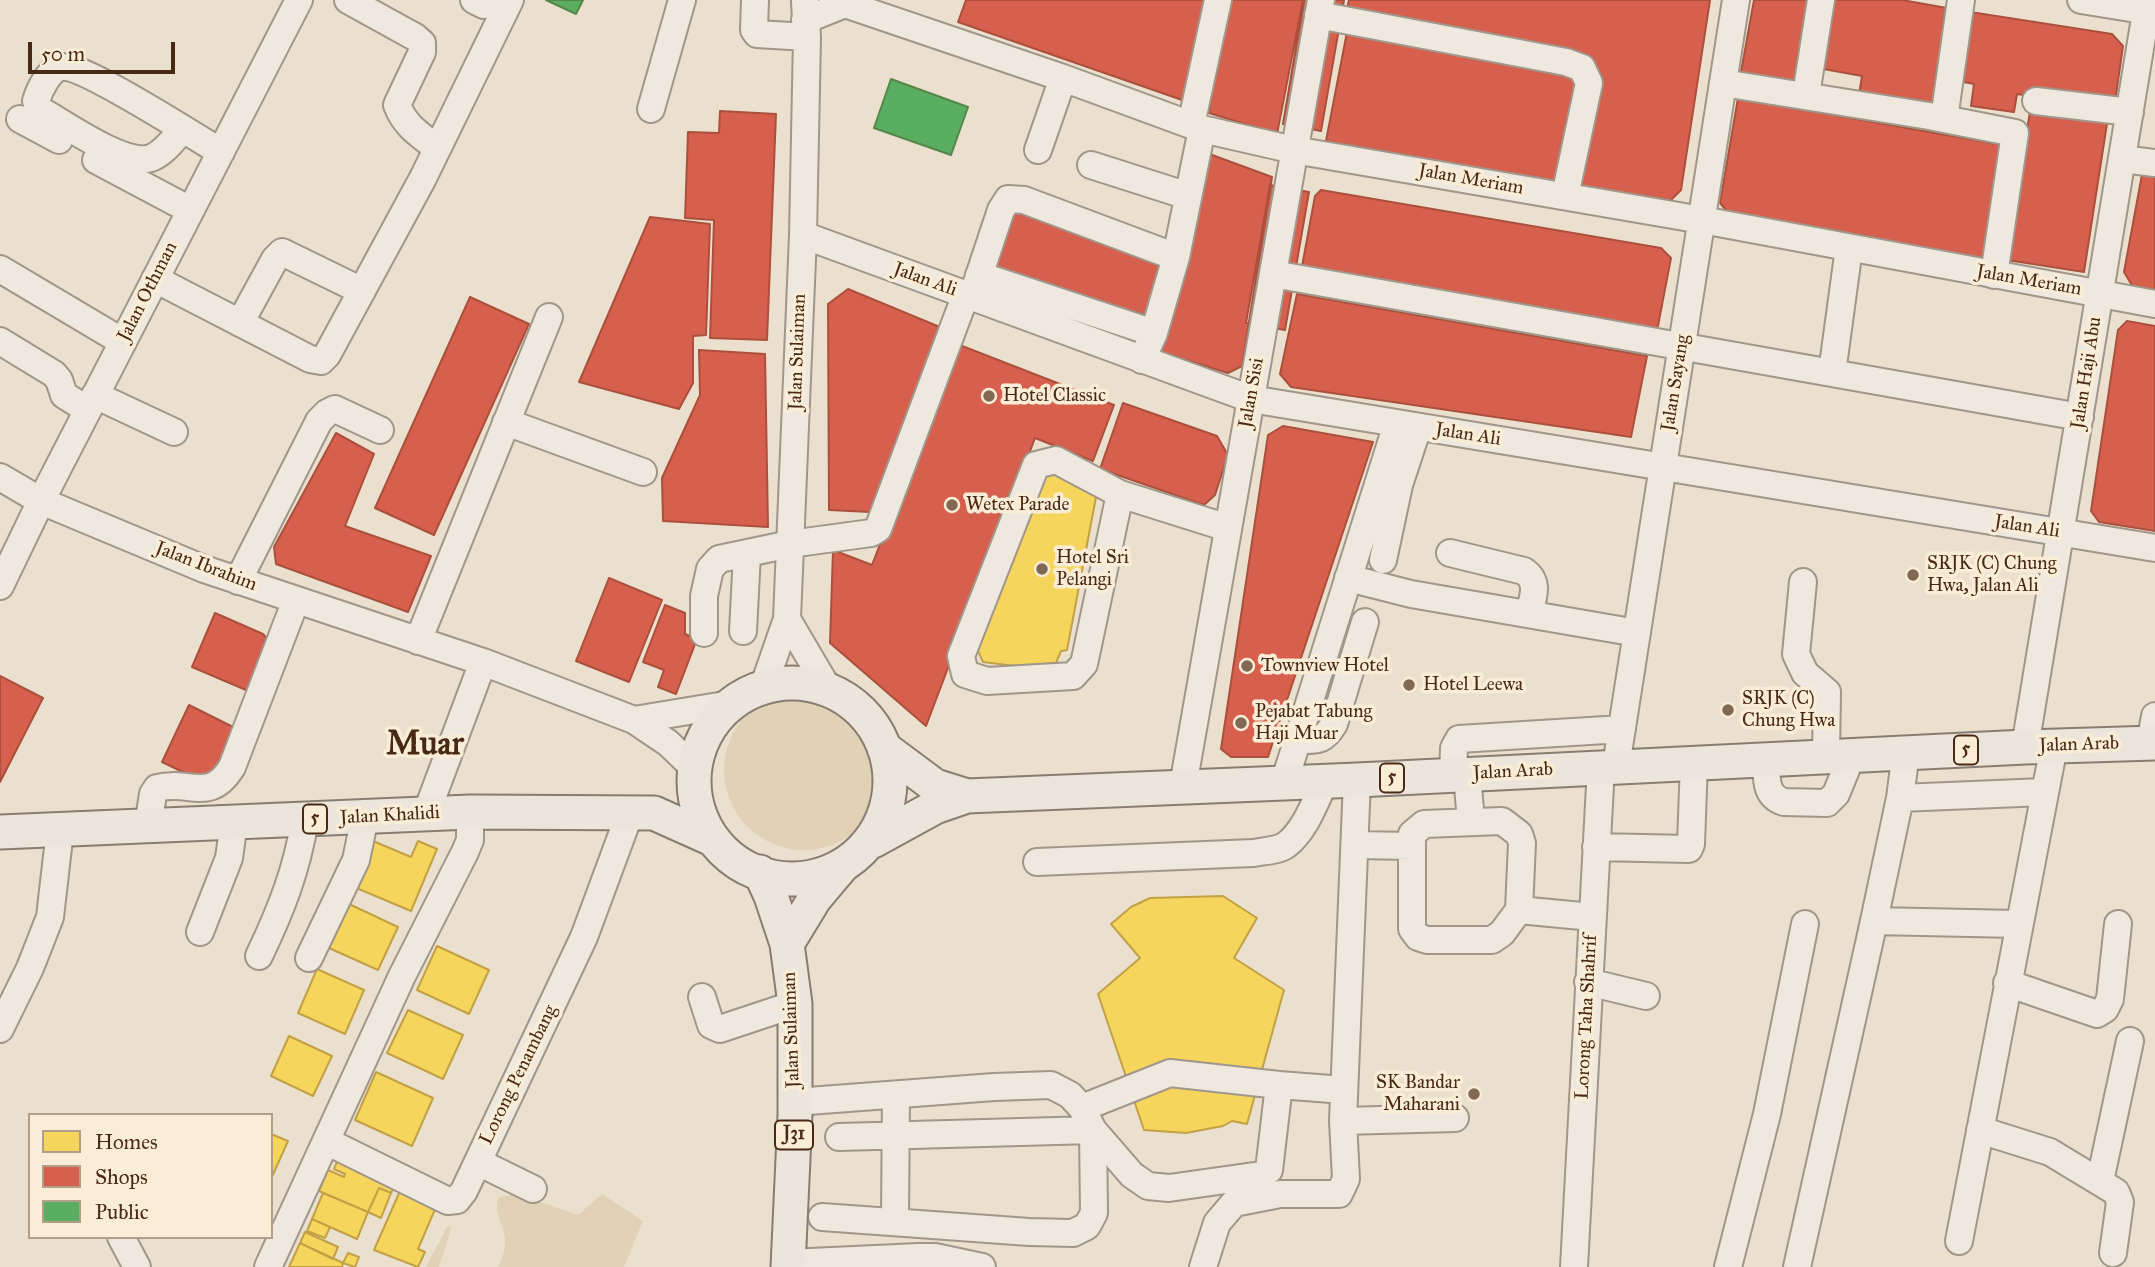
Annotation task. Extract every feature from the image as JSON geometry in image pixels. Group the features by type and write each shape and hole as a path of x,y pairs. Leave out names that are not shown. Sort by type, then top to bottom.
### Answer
{"main road":[{"path":"642,813 687,789 700,743 713,722 731,704 746,694 763,688 786,684 808,685 830,692 853,705 872,725 884,748 890,772 890,796 884,820 862,849"},
{"name":"Jalan Arab","path":"884,748 935,786 967,796 1357,780 2039,746 2153,734"},
{"path":"693,773 696,810 710,838"},
{"name":"5","path":"642,813 710,838 741,864 760,872 809,877 832,870 862,849 935,807 967,796"},
{"name":"Jalan Khalidi","path":"0,831 470,812 642,813"},
{"name":"Jalan Sulaiman","path":"788,1265 795,1102 795,1004 788,944 832,875 862,849"},
{"name":"J31","path":"760,872 788,944"}],"street":[{"name":"Jalan Othman","path":"0,586 91,402 299,0"},
{"path":"348,0 422,43 422,52 397,105 402,118 411,129 437,148"},
{"path":"474,0 484,5 492,4 494,0"},
{"path":"155,279 310,359 321,360 327,355 362,291 510,0"},
{"path":"651,109 682,0"},
{"path":"755,0 754,30 757,34 806,19"},
{"path":"1142,360 1154,333 1177,257 1218,0"},
{"name":"Jalan Sayang","path":"1608,766 1622,729 1736,0"},
{"path":"1806,95 1821,0"},
{"path":"1944,119 1961,0"},
{"path":"2081,0 2150,8"},
{"name":"Jalan Meriam","path":"806,19 845,4 896,10 1063,78 1197,127 1294,149 1702,220 2155,304"},
{"path":"1319,7 1583,68 1589,83 1565,196"},
{"name":"Jalan Sisi","path":"1183,786 1319,7"},
{"name":"Jalan Haji Abu","path":"1959,1241 2044,792 2039,746 2061,532 2122,159 2150,8"},
{"name":"Jalan Sulaiman","path":"788,620 803,235 806,19"},
{"path":"183,129 159,154 137,160 119,154 43,112 37,108 36,102 55,70 63,67 79,71 100,81 183,129 220,152"},
{"path":"1038,150 1063,78"},
{"path":"1723,83 1806,95 2015,133 1994,275"},
{"path":"2036,101 2130,112"},
{"path":"20,119 190,210"},
{"path":"2122,159 2155,163"},
{"path":"1091,165 1188,196"},
{"path":"704,633 704,596 710,569 719,559 790,544 871,533 878,528 1001,210 1008,199 1024,200 1177,257"},
{"name":"Jalan Ali","path":"803,235 972,289 1142,360 1251,399 2155,548"},
{"path":"1832,373 1849,248"},
{"path":"240,323 275,259 282,252 362,291"},
{"path":"0,269 123,342"},
{"path":"1273,274 2080,417"},
{"path":"972,289 1154,333"},
{"path":"418,641 549,317"},
{"path":"0,341 54,374 64,395 174,432"},
{"path":"238,580 319,421 335,409 380,430"},
{"path":"506,422 643,472"},
{"path":"1383,560 1399,485 1407,425"},
{"path":"1284,783 1348,578 1407,425"},
{"path":"1120,494 1084,664 1073,676 987,681 965,674 961,656 1036,465 1056,460 1120,494 1228,528"},
{"name":"Jalan Ibrahim","path":"0,477 41,501 204,569 483,662 634,720 668,743 693,773"},
{"path":"1450,552 1524,571 1532,576 1535,587 1529,614"},
{"path":"743,631 747,554"},
{"path":"1348,578 1411,594 1637,633"},
{"path":"1766,759 1768,787 1777,800 1827,803 1836,794 1839,756 1827,692 1805,673 1796,653 1803,582"},
{"path":"148,826 153,794 157,788 212,788 223,781 232,767 296,600"},
{"path":"763,688 788,620"},
{"path":"788,620 830,692"},
{"path":"1297,740 1318,740 1327,735 1334,724 1365,622"},
{"path":"426,814 483,662"},
{"path":"634,720 731,704"},
{"path":"1471,822 1454,748 1459,739 1622,729"},
{"path":"1797,1267 1874,921 1900,798 1906,752"},
{"path":"1596,846 1689,849 1694,762"},
{"name":"Lorong Taha Shahrif","path":"1578,1266 1588,982 1596,846 1608,766"},
{"path":"1203,1267 1217,1223 1234,1203 1280,1194 1339,1195 1346,1179 1343,1121 1357,780"},
{"path":"1037,862 1253,853 1284,847 1297,834 1325,781"},
{"path":"1900,798 2044,792"},
{"path":"268,1267 402,976 465,852 470,840 470,812"},
{"name":"Lorong Penambang","path":"326,1142 448,1201 457,1200 478,1162 642,813"},
{"path":"309,958 356,860 365,817"},
{"path":"259,956 283,906 299,855 305,819"},
{"path":"1502,821 1519,834 1522,843 1519,910 1502,933 1492,940 1427,940 1418,937 1412,929 1412,846 1412,834 1424,824 1502,821"},
{"path":"200,932 229,858 234,822"},
{"path":"0,1029 30,968 50,917 61,830"},
{"path":"1355,845 1412,846"},
{"path":"1519,910 1592,916"},
{"path":"1874,921 2018,924"},
{"path":"1728,1267 1767,1114 1805,924"},
{"path":"2007,984 2097,1014 2105,1009 2110,999 2118,924"},
{"path":"1588,982 1646,996"},
{"path":"702,997 711,1025 720,1029 795,1004"},
{"path":"2100,1181 2130,1041"},
{"path":"839,1137 896,1135 1088,1119 1170,1073 1344,1090"},
{"path":"795,1102 1051,1085 1070,1095 1132,1175 1148,1186 1169,1188 1261,1175 1269,1170 1279,1085"},
{"path":"895,1220 896,1094"},
{"path":"1343,1121 1455,1118"},
{"path":"822,1217 1073,1233 1087,1226 1094,1213 1088,1119"},
{"path":"1980,1130 2050,1152 2116,1192 2120,1202 2113,1252"},
{"path":"478,1162 533,1189"},
{"path":"122,1239 137,1267"},
{"path":"788,1265 934,1257 982,1267"}],"shaded area":[{"path":"804,690 835,696 860,714 878,739 884,770 878,801 860,826 835,844 804,850 773,844 748,826 730,801 724,770 730,739 748,714 773,696"},
{"path":"515,1193 578,1215 602,1194 643,1221 624,1267 498,1267 503,1255 505,1236 498,1215 498,1198"},
{"path":"448,1225 451,1229 439,1267 426,1267"}],"building: Homes":[{"name":"Hotel Sri Pelangi","path":"1057,470 1082,478 1096,497 1067,650 1061,651 1056,663 1015,666 983,662 974,642 1038,478"},
{"path":"373,841 411,857 418,841 437,849 411,911 354,887"},
{"path":"1223,896 1257,918 1234,958 1284,990 1247,1124 1232,1121 1223,1126 1186,1133 1144,1130 1098,994 1140,958 1111,924 1131,907 1150,898"},
{"path":"349,904 398,927 378,970 329,948"},
{"path":"437,946 489,970 469,1014 417,990"},
{"path":"317,969 364,990 345,1034 298,1013"},
{"path":"408,1010 463,1035 443,1079 387,1053"},
{"path":"289,1036 332,1056 313,1096 271,1076"},
{"path":"376,1072 433,1098 412,1146 355,1120"},
{"path":"273,1135 288,1141 273,1175"},
{"path":"338,1159 396,1183 391,1193 379,1188 368,1212 319,1191 328,1170 344,1177 345,1174 334,1169"},
{"path":"379,1188 391,1193 381,1218 368,1212"},
{"path":"400,1191 436,1207 418,1249 425,1252 418,1267 374,1250"},
{"path":"323,1193 368,1212 357,1239 312,1219"},
{"path":"312,1219 330,1227 325,1238 307,1231"},
{"path":"305,1232 338,1247 333,1259 300,1243"},
{"path":"300,1243 343,1263 342,1267 289,1267"},
{"path":"348,1253 359,1257 355,1267 343,1263"}],"building: Shops":[{"path":"966,0 1206,0 1185,101 958,22"},
{"path":"1224,0 1303,0 1277,134 1209,113"},
{"path":"1304,0 1344,0 1321,131 1283,124"},
{"path":"1349,0 1710,0 1681,190 1666,205 1576,184 1601,76 1591,60 1346,13"},
{"path":"1754,0 1817,0 1800,94 1739,83"},
{"path":"1829,0 1902,0 1958,10 1940,115 1858,101 1862,76 1818,68"},
{"path":"1964,11 2112,34 2123,46 2114,109 2017,94 2014,112 1971,106 1974,84 1954,80"},
{"path":"1347,32 1582,79 1561,188 1326,141"},
{"path":"1738,98 2008,146 1988,262 1731,216 1720,203"},
{"path":"2031,105 2108,117 2084,272 2007,260"},
{"path":"720,111 776,114 767,340 710,338 714,220 685,218 688,132 719,133"},
{"path":"1204,152 1272,177 1242,366 1228,373 1153,350 1159,327 993,275 1016,210 1169,259"},
{"path":"2143,169 2155,171 2155,290 2133,287 2124,272"},
{"path":"1270,185 1309,192 1285,330 1246,323"},
{"path":"1321,190 1661,248 1671,258 1657,331 1301,272 1315,196"},
{"path":"650,217 710,224 706,335 693,336 693,383 679,409 579,382"},
{"path":"848,289 947,330 870,512 829,510 828,304"},
{"path":"1297,294 1647,356 1631,437 1291,387 1280,374"},
{"path":"470,297 529,324 434,535 375,508"},
{"path":"2127,321 2155,326 2155,531 2099,522 2091,511 2118,330"},
{"name":"Wetex Parade","path":"957,344 1114,405 1093,461 1035,438 926,726 830,643 833,550 872,565"},
{"path":"699,350 765,354 768,527 663,521 662,478 700,395"},
{"path":"1123,403 1217,436 1228,455 1215,495 1204,505 1100,469"},
{"path":"1283,426 1373,442 1268,757 1231,757 1221,749 1268,435"},
{"path":"336,433 374,454 345,526 431,556 408,612 276,564 274,547"},
{"path":"609,578 662,600 629,682 576,661"},
{"path":"665,605 685,613 685,634 697,639 676,694 658,687 664,670 643,662"},
{"path":"215,613 263,634 273,646 253,693 192,667"},
{"path":"0,676 43,698 0,782"},
{"path":"189,705 239,730 212,786 162,762"}],"building: Public":[{"path":"546,0 583,0 576,14"},
{"path":"891,79 968,107 951,155 874,128"}],"place":[{"name":"Hotel Classic","path":"989,396"},
{"name":"Wetex Parade","path":"952,505"},
{"name":"Hotel Sri Pelangi","path":"1042,569"},
{"name":"SRJK (C) Chung Hwa, Jalan Ali","path":"1913,575"},
{"name":"Townview Hotel","path":"1247,666"},
{"name":"Hotel Leewa","path":"1409,685"},
{"name":"SRJK (C) Chung Hwa","path":"1728,710"},
{"name":"Pejabat Tabung Haji Muar","path":"1241,723"},
{"name":"SK Bandar Maharani","path":"1474,1094"}],"district":[{"name":"Muar","path":"425,746"}]}
